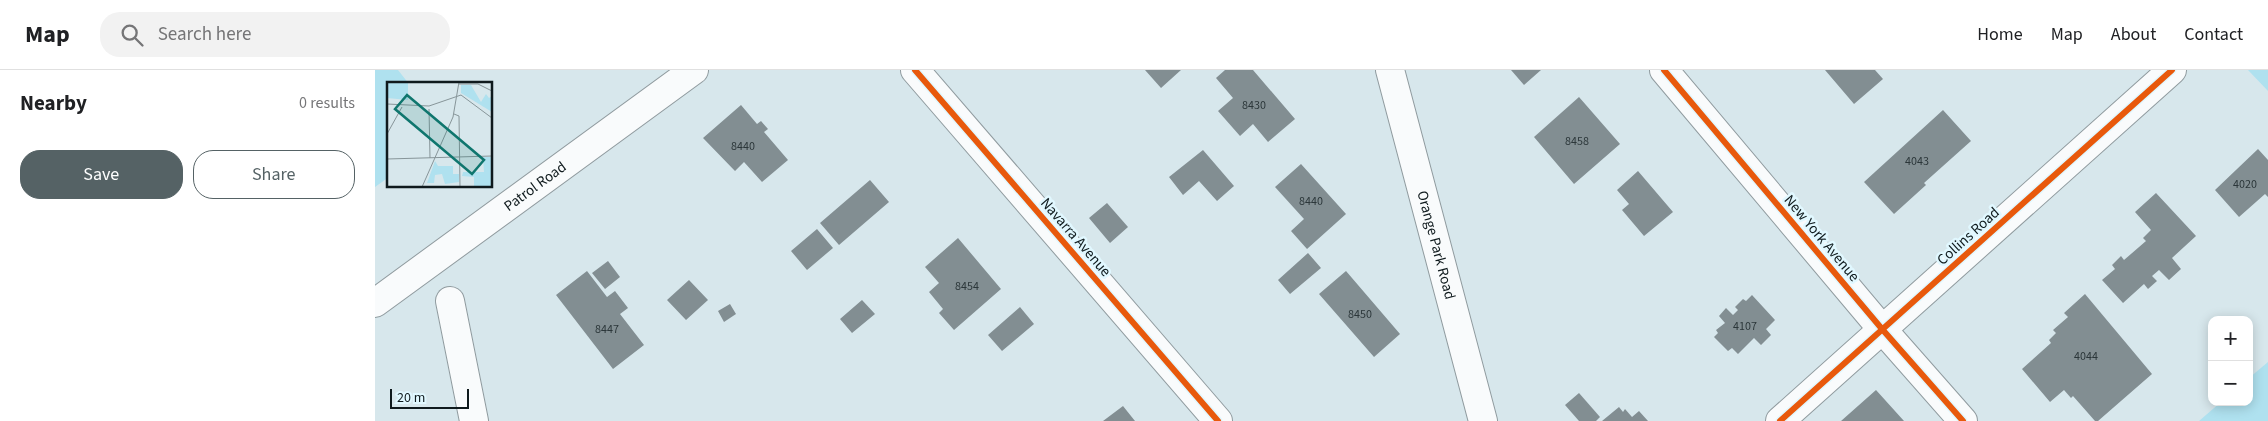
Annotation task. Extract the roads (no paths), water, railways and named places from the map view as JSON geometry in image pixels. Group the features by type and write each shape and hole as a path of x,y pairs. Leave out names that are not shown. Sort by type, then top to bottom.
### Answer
{"street":[{"name":"Patrol Road","path":"375,303 694,70"},
{"name":"Navarra Avenue","path":"915,70 1218,421"},
{"name":"Orange Park Road","path":"1390,70 1483,421"},
{"name":"New York Avenue","path":"1664,70 1963,421"},
{"name":"Collins Road","path":"1780,421 2173,70"},
{"path":"450,301 474,421"}]}
